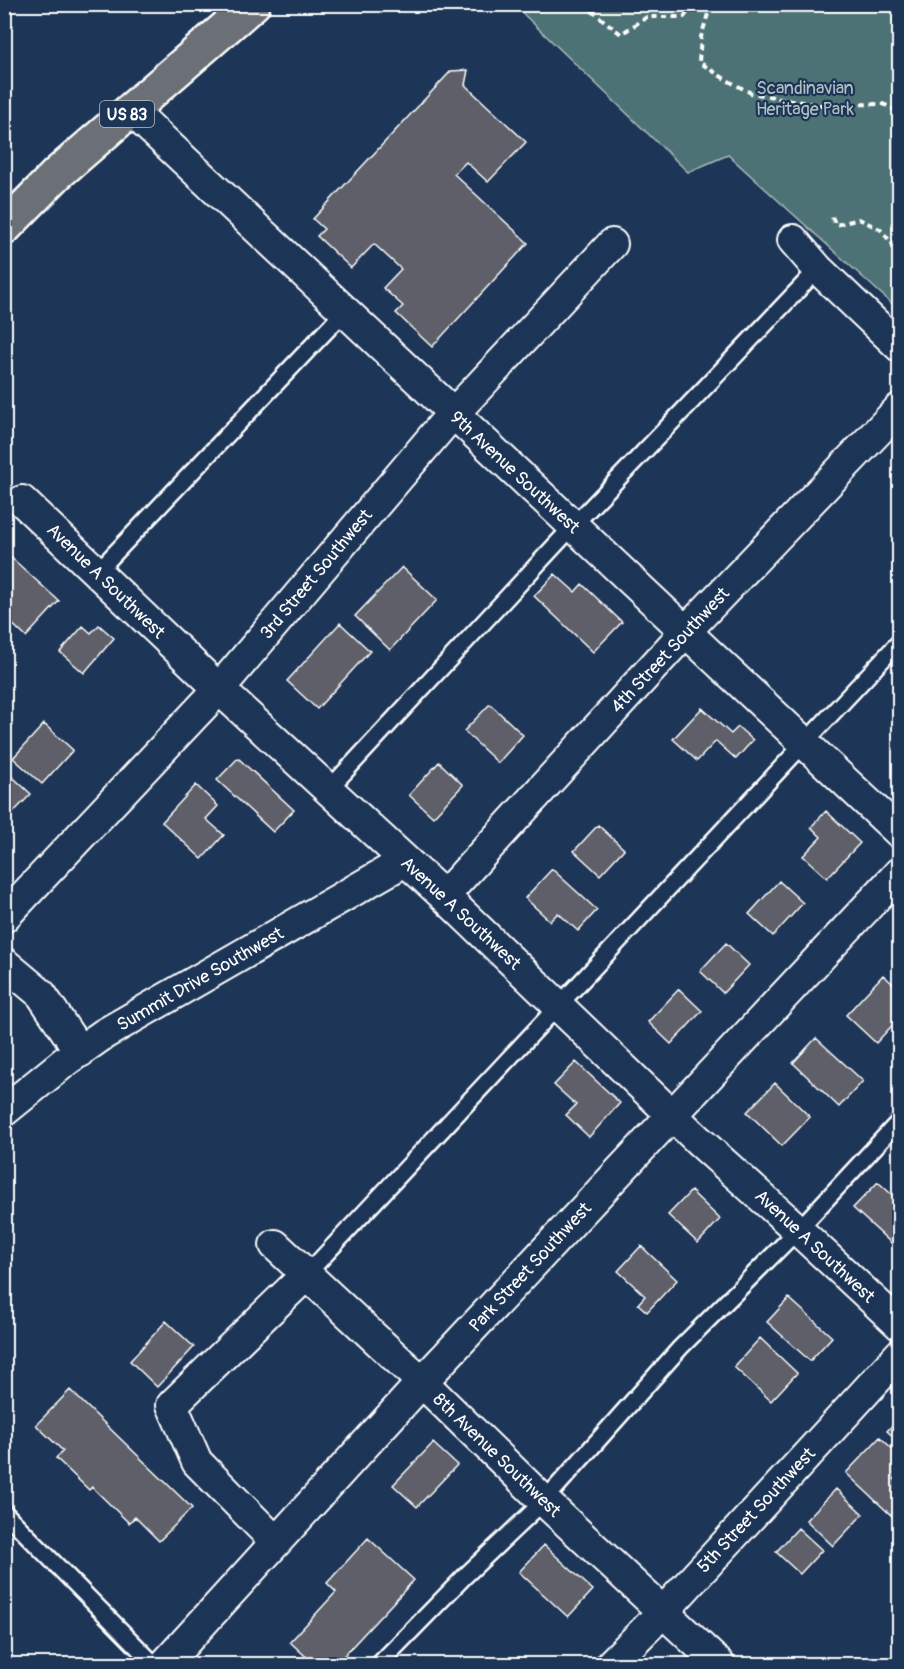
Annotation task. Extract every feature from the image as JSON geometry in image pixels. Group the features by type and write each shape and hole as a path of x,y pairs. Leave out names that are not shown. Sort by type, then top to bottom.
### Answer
{"main road":[{"name":"US 83","path":"4,228 57,174 254,4"}],"street":[{"name":"9th Avenue Southwest","path":"131,110 900,833"},
{"path":"793,240 818,269 900,347"},
{"name":"3rd Street Southwest","path":"11,910 219,689 453,414 612,244"},
{"name":"4th Street Southwest","path":"444,896 685,632 900,408"},
{"name":"Avenue A Southwest","path":"22,501 219,689 444,896 698,1140 900,1325"},
{"name":"Summit Drive Southwest","path":"4,1111 104,1035 405,861"},
{"name":"Park Street Southwest","path":"165,1665 422,1382 900,872"},
{"path":"4,963 40,994 80,1052"},
{"name":"8th Avenue Southwest","path":"275,1245 719,1665"},
{"path":"276,1542 197,1462 172,1405 307,1274"},
{"name":"5th Street Southwest","path":"611,1665 663,1612 900,1354"}],"lane":[{"path":"329,789 573,526 818,269"},
{"path":"97,572 345,311"},
{"path":"307,1274 900,641"},
{"path":"379,1665 465,1576 544,1501 680,1348 798,1230 900,1120"},
{"path":"4,1512 154,1665"}],"path":[{"path":"584,4 621,34 646,17 684,17 694,4"},
{"path":"678,4 690,10"},
{"path":"711,4 701,37 699,62 725,79 751,93 819,105 883,104 900,112"},
{"path":"832,217 836,225 859,219 880,229 900,253"}],"green space":[{"name":"Scandinavian Heritage Park","path":"514,5 899,5 899,310 728,155 688,172"}],"building":[{"path":"468,70 465,85 526,142 488,182 466,162 454,174 528,243 432,347 396,313 403,306 383,288 401,269 374,244 351,268 317,236 324,229 313,219 451,71"},
{"path":"4,551 59,601 26,637 4,616"},
{"path":"402,567 437,600 390,650 355,616"},
{"path":"555,574 575,592 582,584 622,622 593,652 534,596"},
{"path":"340,623 370,651 317,709 287,681"},
{"path":"99,625 114,638 84,673 60,652 83,626 91,633"},
{"path":"490,704 523,735 498,763 464,731"},
{"path":"702,708 731,734 738,727 753,740 736,759 716,741 697,761 673,739"},
{"path":"44,724 73,750 42,784 13,758"},
{"path":"238,758 294,810 273,832 217,780"},
{"path":"439,762 463,785 433,817 409,795"},
{"path":"4,769 31,794 4,822"},
{"path":"196,785 218,806 206,819 224,835 202,859 162,822"},
{"path":"826,811 860,843 827,878 803,856 821,837 811,827"},
{"path":"598,825 624,849 600,875 574,851"},
{"path":"552,869 597,910 578,931 558,913 550,921 525,898"},
{"path":"779,881 803,903 773,936 749,914"},
{"path":"726,943 749,965 723,993 700,971"},
{"path":"883,975 900,990 900,1017 876,1043 846,1015"},
{"path":"679,989 702,1011 671,1044 648,1022"},
{"path":"816,1038 863,1081 839,1107 793,1063"},
{"path":"576,1062 620,1103 589,1137 566,1115 576,1105 554,1085"},
{"path":"775,1083 810,1117 782,1146 747,1112"},
{"path":"878,1182 900,1202 900,1251 853,1208"},
{"path":"691,1191 720,1219 698,1243 668,1215"},
{"path":"641,1246 677,1280 647,1312 638,1304 645,1296 618,1271"},
{"path":"789,1298 832,1337 810,1361 767,1322"},
{"path":"166,1321 194,1347 157,1387 130,1361"},
{"path":"760,1338 797,1373 771,1401 734,1367"},
{"path":"70,1390 192,1508 159,1541 135,1517 129,1523 92,1487 89,1490 56,1458 63,1451 36,1425"},
{"path":"900,1417 900,1443 887,1431"},
{"path":"880,1437 900,1456 900,1474 894,1479 900,1484 900,1512 894,1518 846,1473"},
{"path":"433,1443 457,1465 417,1507 393,1485"},
{"path":"836,1489 863,1514 833,1546 806,1520"},
{"path":"798,1528 822,1550 800,1574 776,1552"},
{"path":"368,1538 414,1580 336,1664 314,1664 290,1642 336,1592 327,1583"},
{"path":"544,1545 593,1590 568,1617 519,1572"}]}
